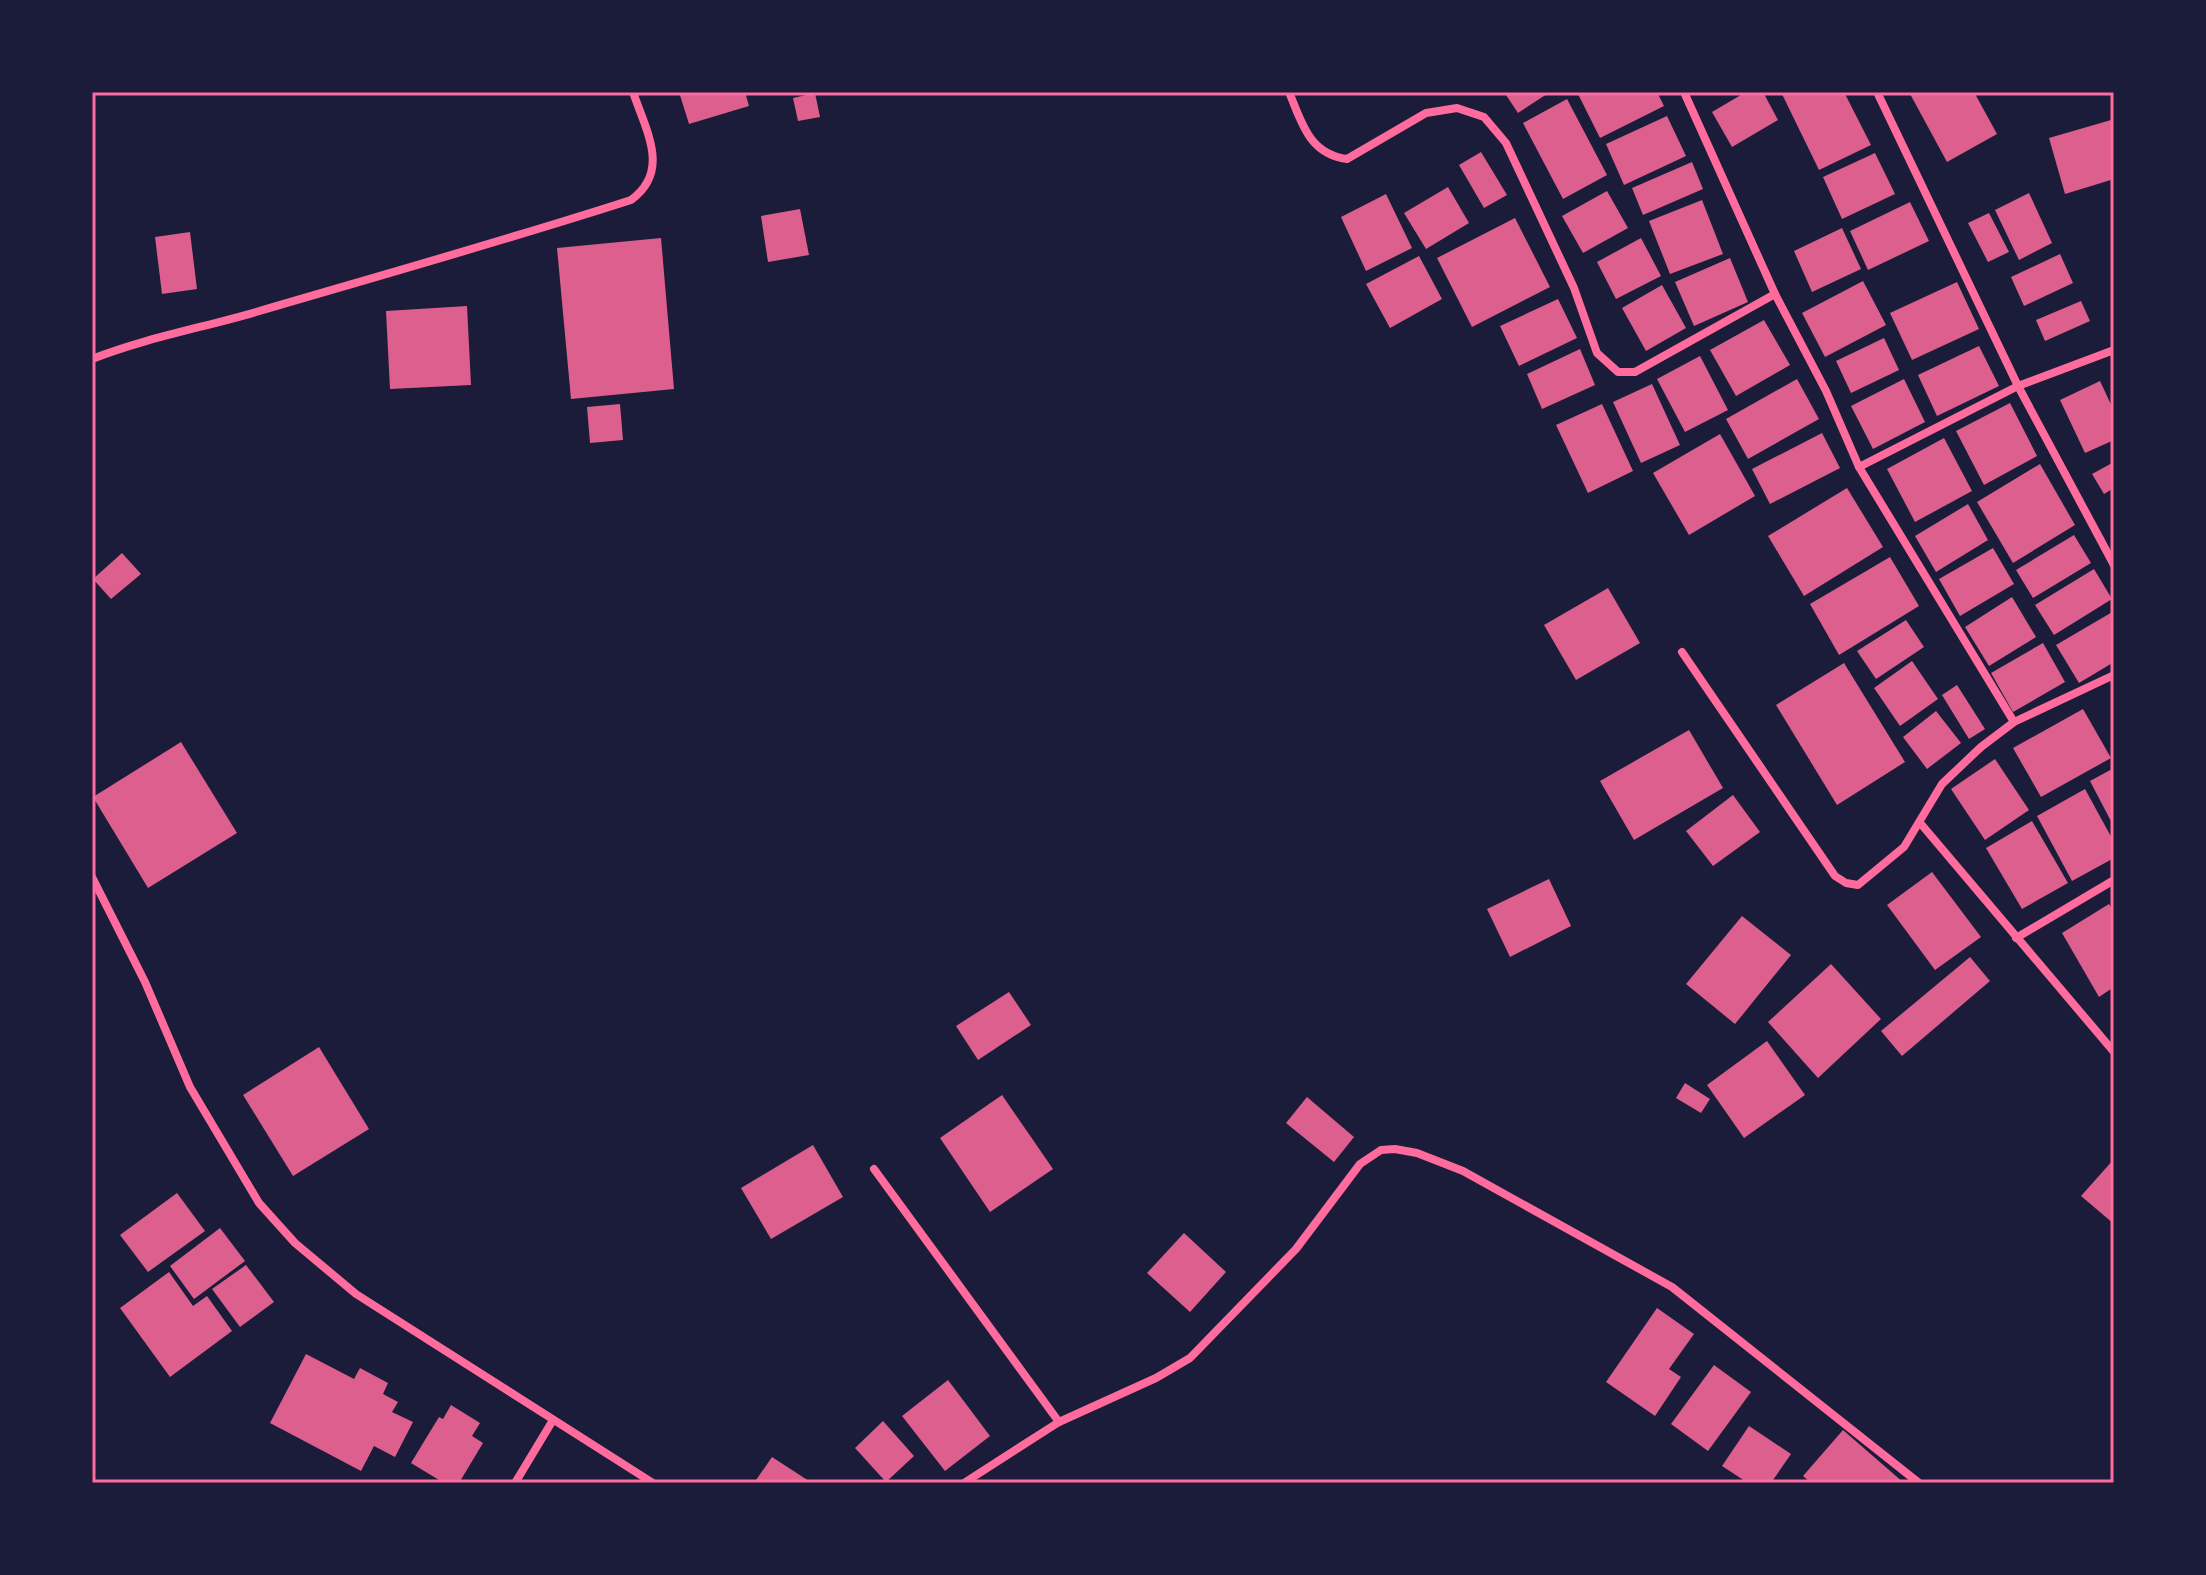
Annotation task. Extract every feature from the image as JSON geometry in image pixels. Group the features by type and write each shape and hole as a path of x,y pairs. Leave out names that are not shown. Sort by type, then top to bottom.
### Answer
{"street":[{"path":"92,359 142,340 218,323 446,260 631,200 652,179 654,161 633,92"},
{"path":"1289,92 1307,136 1315,146 1336,158 1347,159 1426,113 1457,108 1484,117 1506,143 1574,288 1597,353 1618,372 1635,372 1775,294"},
{"path":"1684,92 1775,294 1826,391 1859,467 2014,722"},
{"path":"1877,92 2018,386 2114,565"},
{"path":"1859,467 2018,386 2114,350"},
{"path":"1682,652 1835,876 1858,885 1904,847 1921,824 1942,784 2014,722 2114,675"},
{"path":"1921,824 2114,1052"},
{"path":"92,877 145,982 190,1087 259,1203 295,1243 356,1294 653,1483"},
{"path":"2016,938 2114,880"},
{"path":"964,1483 1059,1422 1156,1378 1190,1358 1296,1249 1360,1164 1381,1150 1395,1149 1417,1153 1463,1171 1672,1287 1919,1483"},
{"path":"874,1169 1059,1422"},
{"path":"515,1483 553,1420"}],"building":[{"path":"679,92 745,92 749,106 689,124"},
{"path":"1504,92 1550,92 1518,113"},
{"path":"1577,92 1657,92 1664,106 1600,138"},
{"path":"1746,92 1763,92 1778,120 1732,147 1712,112"},
{"path":"1781,92 1844,92 1871,145 1819,170"},
{"path":"1909,92 1974,92 1997,134 1947,162"},
{"path":"815,93 820,117 798,121 793,98"},
{"path":"1567,99 1607,175 1563,199 1523,123"},
{"path":"1667,116 1686,156 1624,185 1606,144"},
{"path":"2111,120 2114,179 2065,194 2049,138"},
{"path":"1481,152 1507,195 1484,208 1459,165"},
{"path":"1875,153 1895,194 1842,219 1823,177"},
{"path":"1692,162 1703,189 1643,215 1632,188"},
{"path":"1448,187 1469,223 1426,249 1404,213"},
{"path":"1607,191 1628,228 1583,253 1562,216"},
{"path":"2029,193 2052,243 2019,260 1995,210"},
{"path":"1386,194 1412,248 1366,271 1341,217"},
{"path":"1702,200 1723,254 1670,274 1649,221"},
{"path":"1910,202 1929,241 1868,270 1850,231"},
{"path":"800,209 809,255 768,262 761,216"},
{"path":"1989,213 2009,252 1988,262 1968,223"},
{"path":"1515,218 1550,287 1472,327 1437,258"},
{"path":"1842,228 1861,269 1812,292 1794,251"},
{"path":"190,232 197,289 162,294 155,237"},
{"path":"661,238 674,389 571,399 557,248"},
{"path":"1641,238 1661,276 1616,299 1597,262"},
{"path":"2060,254 2073,283 2024,306 2011,277"},
{"path":"1419,256 1442,299 1390,328 1366,284"},
{"path":"1730,258 1748,302 1694,326 1675,282"},
{"path":"1863,281 1886,325 1825,357 1802,313"},
{"path":"1957,282 1979,329 1912,360 1890,313"},
{"path":"1662,285 1686,328 1646,351 1622,308"},
{"path":"1558,299 1577,338 1519,366 1500,326"},
{"path":"2081,301 2090,321 2045,341 2036,320"},
{"path":"467,306 471,385 390,389 386,311"},
{"path":"1764,320 1790,365 1736,396 1710,350"},
{"path":"1884,338 1899,370 1851,393 1836,361"},
{"path":"1979,346 1999,386 1937,416 1918,375"},
{"path":"1580,349 1595,385 1542,409 1527,374"},
{"path":"1700,356 1728,410 1685,432 1657,379"},
{"path":"1797,379 1819,419 1748,459 1726,419"},
{"path":"1904,379 1925,422 1873,449 1851,406"},
{"path":"2100,381 2114,411 2114,440 2085,453 2060,400"},
{"path":"1652,384 1680,445 1641,463 1613,402"},
{"path":"2010,403 2037,456 1984,485 1956,431"},
{"path":"620,404 623,440 590,443 587,407"},
{"path":"1602,404 1633,471 1588,493 1556,425"},
{"path":"1822,433 1840,468 1770,504 1752,469"},
{"path":"1720,434 1755,496 1689,535 1653,473"},
{"path":"1944,438 1972,491 1915,522 1887,469"},
{"path":"2114,462 2114,488 2104,494 2092,474"},
{"path":"2040,464 2075,525 2013,563 1977,502"},
{"path":"1847,488 1883,547 1804,596 1768,536"},
{"path":"1968,504 1988,540 1936,572 1915,536"},
{"path":"2074,535 2091,563 2033,598 2016,570"},
{"path":"1993,548 2014,584 1960,616 1939,579"},
{"path":"122,553 141,574 111,599 93,579"},
{"path":"1890,557 1919,606 1839,655 1810,604"},
{"path":"2094,569 2112,599 2054,635 2035,605"},
{"path":"1608,588 1640,643 1576,680 1544,625"},
{"path":"2012,597 2036,637 1989,666 1965,627"},
{"path":"2114,611 2114,662 2079,683 2056,645"},
{"path":"1906,620 1924,647 1876,679 1857,651"},
{"path":"2043,643 2065,682 2013,712 1991,673"},
{"path":"1912,661 1938,699 1900,726 1874,688"},
{"path":"1844,663 1905,762 1837,805 1776,705"},
{"path":"1957,685 1985,729 1969,739 1942,695"},
{"path":"2083,709 2111,758 2041,797 2013,748"},
{"path":"1936,711 1961,743 1927,769 1903,737"},
{"path":"1689,730 1723,788 1634,840 1600,781"},
{"path":"181,742 237,833 148,888 93,797"},
{"path":"1995,759 2029,810 1985,840 1951,789"},
{"path":"2114,768 2114,827 2090,781"},
{"path":"2085,789 2114,842 2114,858 2072,881 2037,816"},
{"path":"1733,795 1760,832 1713,866 1686,831"},
{"path":"2032,821 2068,883 2022,909 1986,848"},
{"path":"1932,872 1981,937 1935,970 1887,905"},
{"path":"1549,879 1571,926 1510,957 1487,909"},
{"path":"2109,904 2114,912 2114,987 2099,997 2062,933"},
{"path":"1742,916 1791,955 1735,1024 1686,984"},
{"path":"1970,957 1990,981 1902,1056 1881,1031"},
{"path":"1831,964 1881,1019 1818,1078 1768,1022"},
{"path":"1009,992 1031,1025 978,1060 956,1026"},
{"path":"1767,1041 1805,1095 1744,1138 1707,1085"},
{"path":"319,1047 369,1129 293,1176 243,1095"},
{"path":"1685,1083 1710,1099 1701,1113 1676,1098"},
{"path":"1002,1095 1053,1169 990,1212 940,1138"},
{"path":"1307,1097 1354,1137 1334,1162 1286,1123"},
{"path":"813,1145 843,1197 771,1239 741,1188"},
{"path":"2114,1159 2114,1224 2081,1196"},
{"path":"177,1193 205,1231 148,1272 120,1235"},
{"path":"220,1228 245,1261 194,1299 170,1266"},
{"path":"1184,1233 1226,1272 1190,1312 1147,1273"},
{"path":"246,1265 274,1302 240,1327 212,1289"},
{"path":"169,1272 193,1306 207,1296 232,1331 170,1377 120,1308"},
{"path":"1657,1308 1694,1334 1669,1369 1681,1377 1655,1416 1606,1382"},
{"path":"306,1354 354,1379 360,1368 388,1383 383,1394 398,1402 392,1412 413,1422 395,1457 374,1446 361,1471 270,1423"},
{"path":"1714,1365 1751,1392 1708,1451 1671,1424"},
{"path":"948,1380 990,1436 945,1471 902,1416"},
{"path":"451,1405 480,1423 472,1436 483,1443 459,1483 444,1483 411,1463 439,1417 443,1419"},
{"path":"883,1421 914,1456 886,1482 855,1448"},
{"path":"1749,1426 1791,1454 1771,1483 1748,1483 1722,1466"},
{"path":"1843,1430 1904,1483 1811,1483 1803,1476"},
{"path":"772,1457 812,1483 754,1483"}]}
